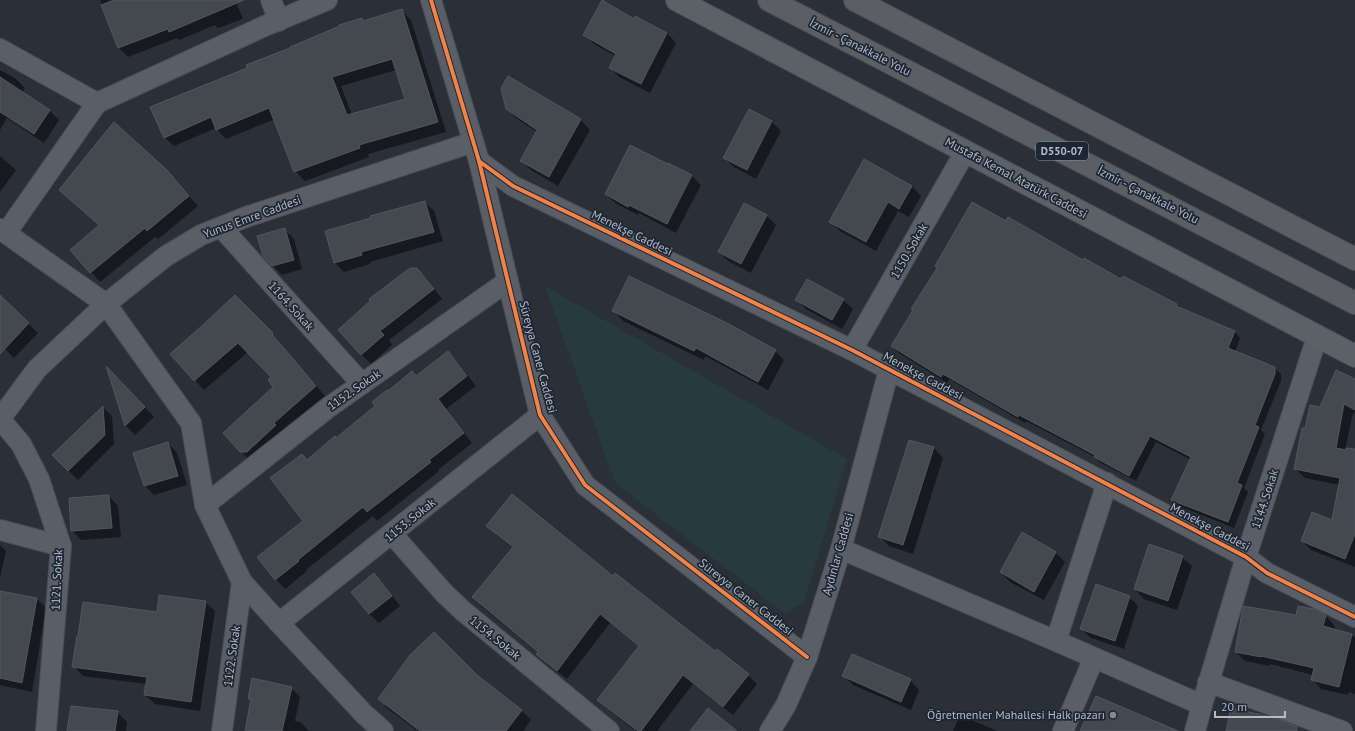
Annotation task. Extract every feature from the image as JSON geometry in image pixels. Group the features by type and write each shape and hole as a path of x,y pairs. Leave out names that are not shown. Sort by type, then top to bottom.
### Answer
{"highway":[{"name":"İzmir - Çanakkale Yolu","path":"770,0 1355,303"},
{"path":"855,0 1355,259"}],"main road":[{"name":"Mustafa Kemal Atatürk Caddesi","path":"677,0 1355,356"}],"street":[{"path":"271,0 279,21"},
{"path":"327,0 97,103 3,231 106,304 191,423 205,505 242,582 364,714 383,731"},
{"name":"Süreyya Caner Caddesi","path":"431,0 479,161 540,415 584,485 807,657"},
{"path":"0,49 97,103"},
{"name":"Yunus Emre Caddesi","path":"0,419 37,369 106,304 166,256 201,235 253,214 473,142"},
{"name":"1150. Sokak","path":"852,350 965,152"},
{"name":"Menekşe Caddesi","path":"479,161 513,186 852,350 1246,557 1267,573 1355,617"},
{"name":"1164. Sokak","path":"221,227 362,384"},
{"name":"1152. Sokak","path":"205,505 329,407 508,281"},
{"name":"1144. Sokak","path":"1195,731 1208,682 1246,557 1317,337"},
{"name":"Aydınlar Caddesi","path":"770,731 786,705 807,657 841,549 889,370"},
{"name":"1153. Sokak","path":"279,623 540,415"},
{"name":"1121. Sokak","path":"0,419 21,444 39,479 61,546 46,731"},
{"path":"1056,641 1107,484"},
{"path":"0,530 61,546"},
{"name":"1154. Sokak","path":"392,534 444,593 463,611 609,731"},
{"path":"841,549 1202,705"},
{"name":"1122. Sokak","path":"222,731 242,582"},
{"path":"1063,731 1094,658"},
{"path":"1208,682 1342,731"}],"green space":[{"path":"545,286 847,459 804,603 784,613 615,483"}],"building":[{"path":"114,0 244,0 169,32 168,29 118,48 101,5"},
{"path":"602,0 634,19 635,16 667,33 641,84 609,68 616,54 583,35"},
{"path":"402,9 438,122 359,145 360,148 294,172 269,108 216,130 211,117 164,138 150,107 247,68 246,65 290,48 340,26 339,25 362,18 363,21","holes":["392,59 405,99 347,115 332,77"]},
{"path":"508,76 581,119 549,177 520,161 537,130 506,109 501,88"},
{"path":"0,77 50,110 34,134 0,112"},
{"path":"749,109 772,121 747,170 723,158"},
{"path":"114,122 167,170 189,196 147,231 145,228 90,273 70,250 99,225 59,190"},
{"path":"630,145 692,175 667,224 629,205 628,207 605,194"},
{"path":"864,159 912,186 899,209 888,202 866,242 829,222"},
{"path":"425,201 434,232 361,252 362,255 334,263 325,231 371,218 370,216"},
{"path":"972,202 1006,221 1008,217 1083,260 1084,258 1121,279 1123,276 1177,304 1176,306 1235,331 1228,348 1275,367 1275,374 1255,425 1259,427 1237,483 1242,485 1228,522 1171,500 1191,457 1150,436 1129,476 1094,457 1095,455 1019,415 1018,417 943,374 941,377 891,346 913,310 911,309 937,268 935,266"},
{"path":"744,203 767,215 741,264 718,252"},
{"path":"285,228 294,260 272,266 263,256 257,236"},
{"path":"410,268 417,268 434,289 380,331 384,335 361,355 338,330 370,301 369,299"},
{"path":"629,276 727,323 776,350 758,382 696,348 694,351 612,311"},
{"path":"807,279 844,299 832,320 795,300"},
{"path":"0,295 29,323 0,354"},
{"path":"235,295 273,333 272,334 316,386 274,423 276,425 247,452 240,452 223,433 273,387 268,380 271,377 238,343 194,381 170,354"},
{"path":"448,351 467,376 438,399 464,433 429,460 431,462 367,512 363,507 275,580 257,557 303,521 270,478 302,454 307,460 335,436 336,438 375,406 372,402 387,390 388,391 412,371 416,376"},
{"path":"106,366 145,407 125,426"},
{"path":"1336,370 1355,379 1355,410 1344,404 1336,448 1346,450 1346,448 1355,449 1355,534 1345,559 1301,541 1312,512 1332,520 1340,478 1294,469 1302,428 1305,428 1310,405 1320,407"},
{"path":"103,406 105,435 68,471 52,455"},
{"path":"909,440 934,447 903,545 878,537"},
{"path":"168,442 178,476 144,486 133,453"},
{"path":"512,494 613,576 615,573 715,651 717,649 749,674 723,707 683,675 641,731 638,731 597,700 639,646 600,614 557,671 536,654 538,652 472,597 513,547 486,526"},
{"path":"109,495 112,528 71,531 69,498"},
{"path":"1022,532 1056,552 1034,592 1000,572"},
{"path":"1149,544 1183,556 1168,601 1134,589"},
{"path":"374,573 392,596 369,614 351,592"},
{"path":"1096,584 1130,596 1115,641 1080,629"},
{"path":"0,591 37,598 22,683 0,678"},
{"path":"159,595 206,601 191,702 144,695 147,677 72,667 83,602 157,612"},
{"path":"1243,606 1296,615 1298,606 1314,609 1326,615 1323,626 1352,634 1339,687 1311,680 1314,668 1261,656 1235,652"},
{"path":"434,632 477,675 522,710 506,731 420,731 378,699 410,655"},
{"path":"852,654 911,679 901,702 842,676"},
{"path":"252,678 292,687 282,731 245,731 251,699 248,699"},
{"name":"Öğretmenler Mahallesi Halk pazarı","path":"1096,696 1178,731 1080,731"},
{"path":"71,706 118,711 115,731 67,731"},
{"path":"708,708 737,731 690,731"},
{"path":"1231,708 1271,717 1297,727 1297,731 1226,731"}],"cycle path":[{"path":"431,0 479,161 540,415 585,485 807,657"},
{"path":"479,161 513,186 852,350 1246,557 1267,573 1355,617"}],"place":[{"name":"Öğretmenler Mahallesi Halk pazarı","path":"1113,715"}]}
